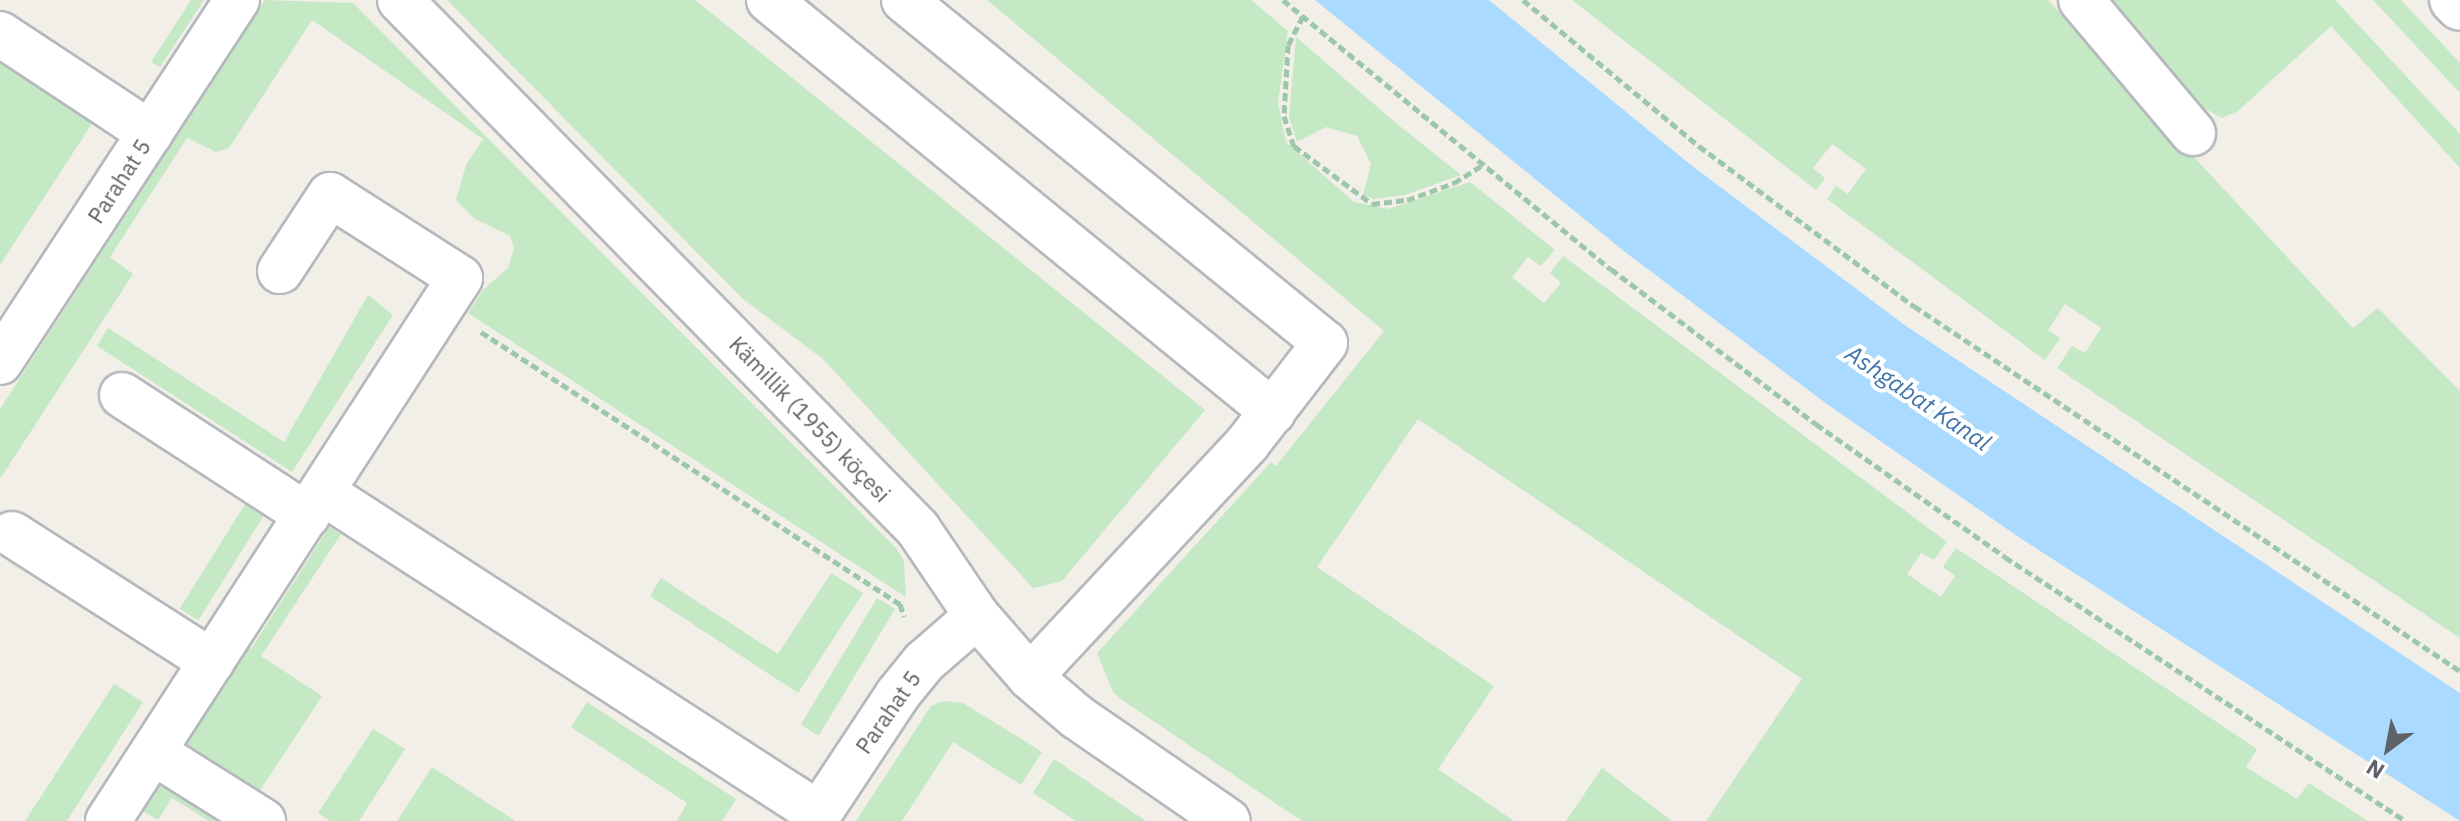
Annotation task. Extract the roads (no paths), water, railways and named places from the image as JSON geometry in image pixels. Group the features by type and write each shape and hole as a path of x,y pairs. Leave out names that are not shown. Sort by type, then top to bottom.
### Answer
{"street":[{"name":"Parahat 5","path":"5,343 150,133 237,0"},
{"name":"Kämillik (1955) köçesi","path":"400,0 918,529 977,616 1030,677 1077,717 1228,821"},
{"path":"769,0 1273,412"},
{"path":"904,0 1325,343 1273,412 1030,677"},
{"path":"2081,0 2193,133"},
{"path":"2452,0 2460,8"},
{"path":"0,34 150,133"},
{"path":"108,821 460,278 330,195 280,271"},
{"path":"122,395 314,504 816,817"},
{"path":"12,534 212,662"},
{"name":"Parahat 5","path":"816,817 924,662 977,616"},
{"path":"153,752 263,821"}],"water":[{"name":"Ashgabat Kanal","path":"1315,0 1489,0 1691,165 1906,326 2460,693 2460,821 2020,538 1827,404 1625,252"}]}
